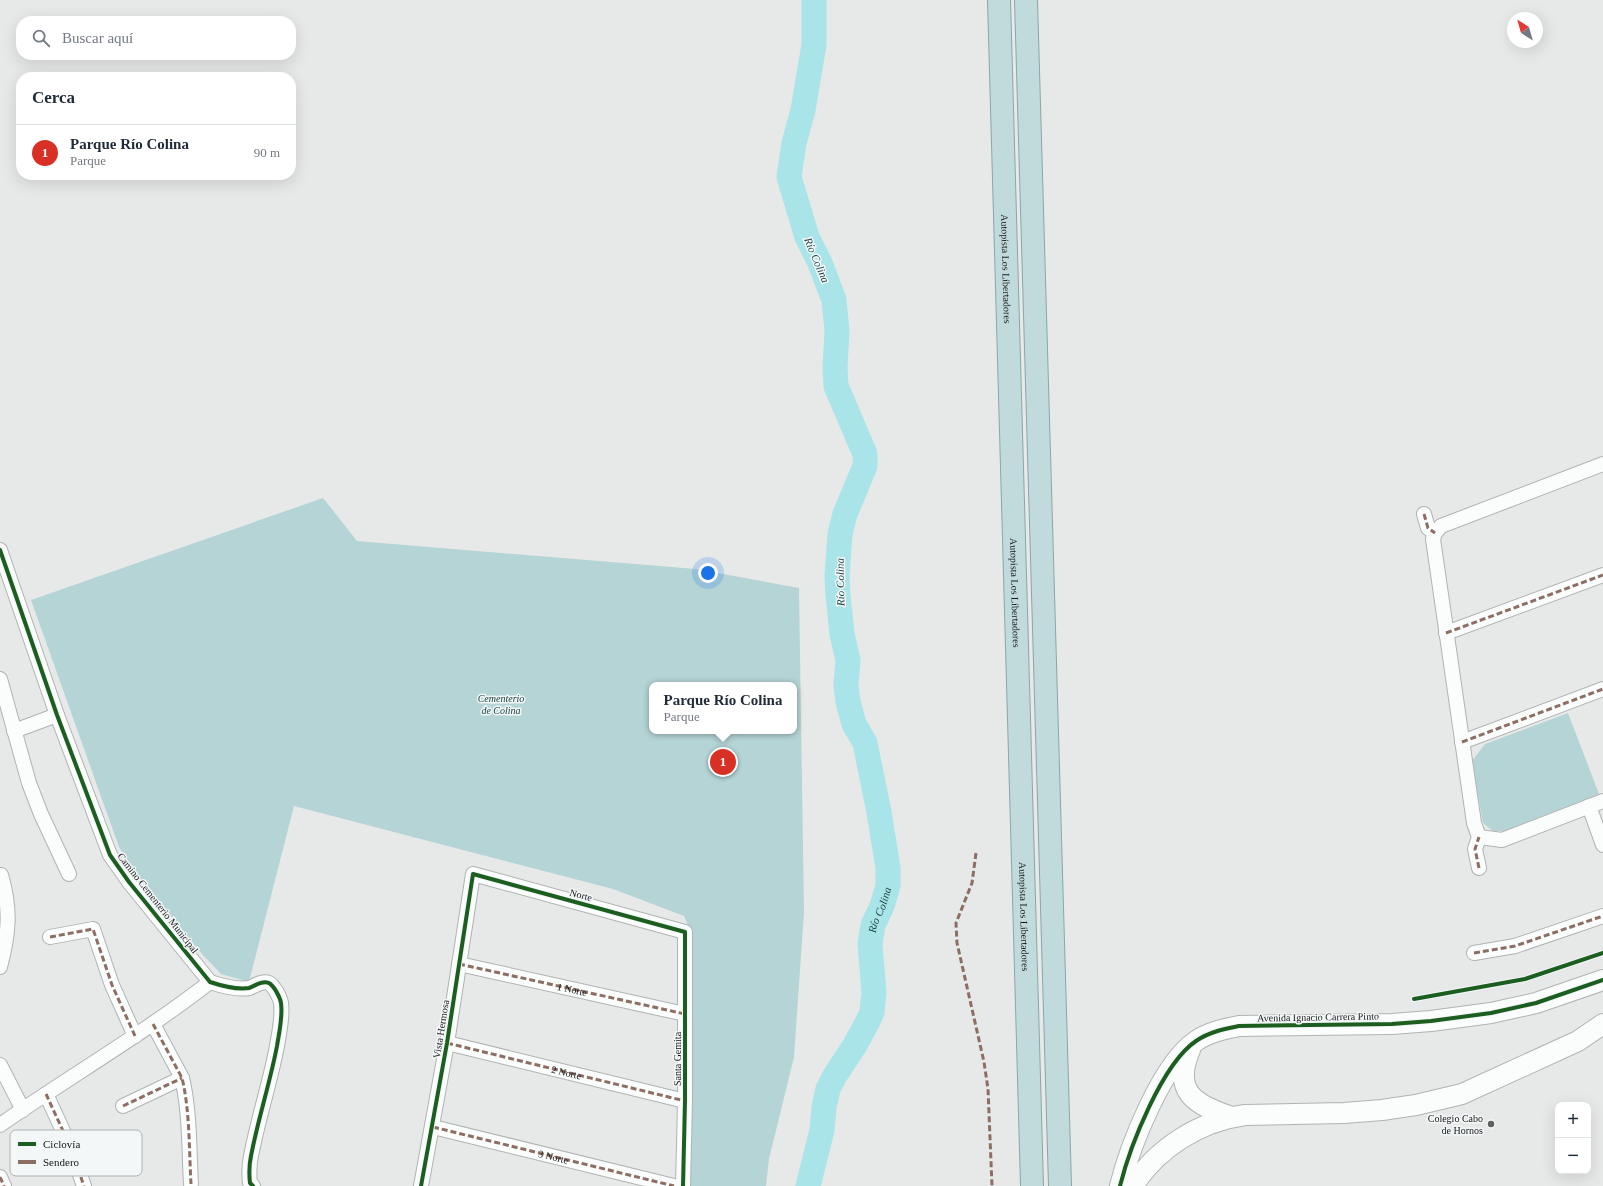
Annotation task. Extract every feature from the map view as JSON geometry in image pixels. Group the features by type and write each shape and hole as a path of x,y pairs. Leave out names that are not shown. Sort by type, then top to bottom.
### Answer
{"highway":[{"name":"Autopista Los Libertadores","path":"999,0 1032,1186"},
{"path":"1026,0 1060,1186"}],"street":[{"path":"1479,868 1475,849 1480,837 1474,823 1433,539 1435,533 1441,526 1603,464"},
{"path":"1424,514 1428,528 1435,533"},
{"name":"Camino Cementerio Municipal","path":"0,550 57,715 110,855 129,882 210,982"},
{"path":"1446,633 1603,575"},
{"path":"0,679 29,783 41,814 69,874"},
{"path":"1462,742 1603,689"},
{"path":"14,731 57,715"},
{"path":"1480,837 1502,840 1603,801"},
{"path":"1589,806 1603,845"},
{"name":"Norte","path":"473,874 685,932"},
{"name":"Vista Hermosa","path":"421,1186 433,1127 447,1043 473,874"},
{"path":"0,875 5,888 8,915 7,938 0,967"},
{"path":"1474,953 1515,946 1603,916"},
{"path":"50,937 93,929 112,984 135,1036"},
{"name":"Santa Gemita","path":"683,1186 686,1014 685,932"},
{"name":"1 Norte","path":"459,964 686,1014"},
{"name":"Avenida Ignacio Carrera Pinto","path":"1120,1186 1133,1142 1157,1093 1176,1061 1184,1051 1196,1041 1208,1034 1239,1026 1392,1024 1431,1021 1491,1013 1536,1003 1603,980"},
{"path":"0,1126 153,1024 210,982 225,987 241,988 250,988 265,982 270,983 274,987 281,1003 279,1032 274,1063 248,1172 250,1183 253,1186"},
{"path":"153,1024 182,1078 187,1110 191,1184"},
{"path":"1133,1186 1156,1159 1180,1139 1210,1124 1232,1116 1264,1113 1357,1112 1416,1106 1462,1094 1578,1041 1602,1027"},
{"path":"1196,1041 1190,1050 1184,1067 1183,1074 1186,1088 1195,1100 1203,1106 1232,1116"},
{"name":"2 Norte","path":"447,1043 685,1102"},
{"path":"0,1065 23,1110"},
{"path":"123,1106 182,1078"},
{"path":"46,1094 63,1130"},
{"name":"3 Norte","path":"433,1127 674,1186"},
{"path":"80,1176 84,1186"},
{"path":"0,1177 4,1186"}],"green space":[{"name":"Cementerio de Colina","path":"323,498 357,541 696,569 799,588 804,912 794,1057 769,1159 766,1186 685,1186 690,930 684,916 613,889 294,806 249,982 221,974 202,954 136,874 119,847 31,600"},
{"path":"1568,713 1599,794 1504,831 1493,831 1483,823 1472,761 1485,744"}],"waterway":[{"name":"Río Colina","path":"808,1186 822,1130 824,1107 828,1089 855,1045 872,1012 874,993 870,944 873,925 882,906 888,886 888,868 879,812 865,743 854,724 848,702 846,685 848,660 842,634 838,595 837,576 840,534 845,514 865,466 865,454 836,386 835,367 837,331 834,300 820,263 807,237 789,177 794,143 803,110 814,45 814,0"}],"marked path":[{"path":"1424,514 1428,528 1435,533"},
{"path":"1446,633 1603,575"},
{"path":"1462,742 1603,689"},
{"path":"1479,837 1475,849 1479,868"},
{"path":"976,853 972,883 956,923 957,943 984,1062 988,1089 992,1186"},
{"path":"1474,953 1515,946 1603,916"},
{"path":"50,937 93,929 112,985 135,1036"},
{"path":"459,964 685,1014"},
{"path":"153,1024 182,1078 188,1117 191,1184"},
{"path":"447,1043 685,1101"},
{"path":"123,1106 182,1078"},
{"path":"46,1094 63,1130"},
{"path":"433,1127 674,1186"},
{"path":"80,1176 84,1186"},
{"path":"0,1177 4,1186"}],"cycle path":[{"path":"0,550 57,715 110,855 129,882 210,982 234,988 249,988 266,982 273,987 281,1003 282,1014 277,1046 250,1163 250,1183 253,1186"},
{"path":"421,1186 447,1043 473,874 685,932 685,1101 683,1186"},
{"path":"1414,999 1525,979 1603,953"},
{"path":"1120,1186 1139,1129 1160,1086 1183,1052 1206,1035 1239,1026 1392,1024 1431,1021 1491,1013 1536,1003 1603,980"}],"place":[{"name":"Parque Río Colina","path":"723,762"},
{"name":"Colegio Cabo de Hornos","path":"1491,1124"}]}
